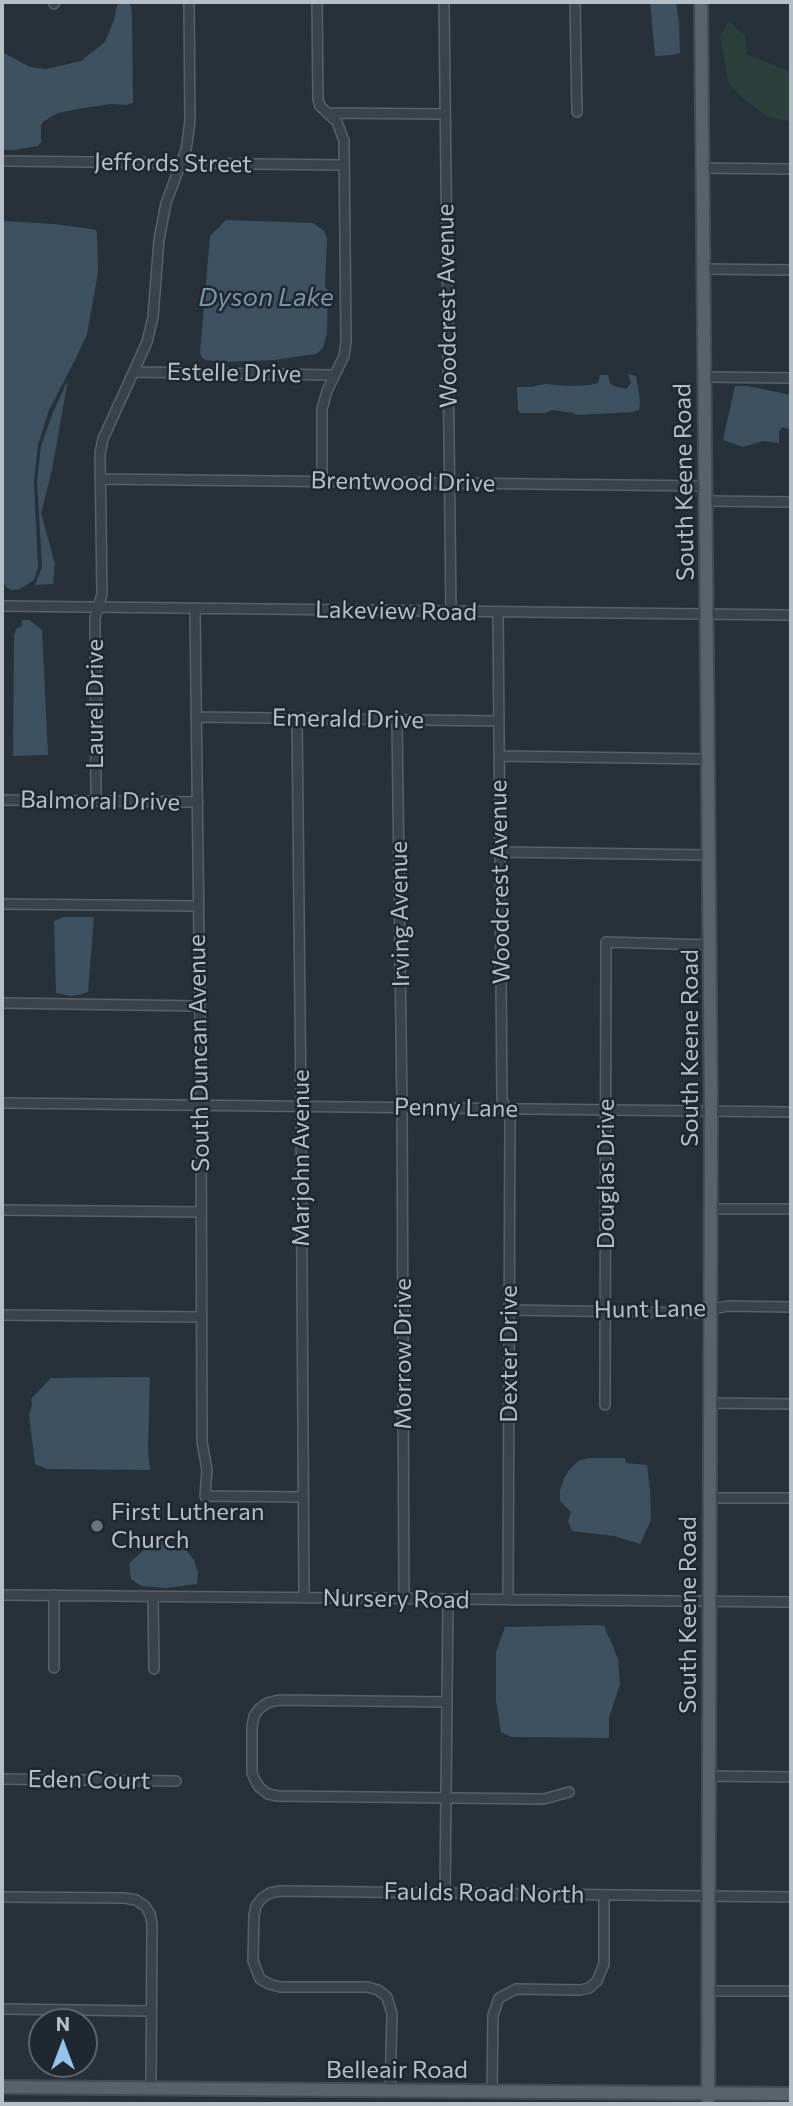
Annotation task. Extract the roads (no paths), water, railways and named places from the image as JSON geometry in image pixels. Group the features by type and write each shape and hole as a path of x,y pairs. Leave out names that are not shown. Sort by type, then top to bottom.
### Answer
{"main road":[{"name":"South Keene Road","path":"701,2 711,1111 708,2100"},
{"name":"Belleair Road","path":"2,2087 492,2091 708,2100 791,2094"}],"street":[{"path":"98,607 102,594 100,454 103,439 147,342 166,204 186,150 190,121 189,2"},
{"path":"317,2 317,99 320,106 337,122 344,141 346,342 344,356 327,391 322,409 322,481"},
{"name":"Woodcrest Avenue","path":"444,2 451,611"},
{"path":"575,2 577,113"},
{"path":"327,113 444,114"},
{"name":"Jeffords Street","path":"2,161 344,165"},
{"path":"702,168 791,169"},
{"path":"703,269 791,270"},
{"name":"Estelle Drive","path":"134,372 334,375"},
{"path":"704,377 791,378"},
{"name":"Brentwood Drive","path":"100,478 706,486"},
{"path":"705,501 791,502"},
{"name":"Lakeview Road","path":"2,606 791,615"},
{"name":"Laurel Drive","path":"96,801 94,618 98,607"},
{"name":"South Duncan Avenue","path":"195,609 202,1442 207,1470 205,1496 303,1497"},
{"name":"Woodcrest Avenue","path":"498,612 502,1099 506,1109"},
{"name":"Emerald Drive","path":"196,717 499,721"},
{"name":"Marjohn Avenue","path":"297,718 304,1598"},
{"name":"Irving Avenue","path":"397,720 402,1108"},
{"path":"499,756 708,759"},
{"name":"Balmoral Drive","path":"2,800 198,802"},
{"path":"500,852 709,855"},
{"path":"2,904 198,906"},
{"name":"Douglas Drive","path":"605,1405 606,942 710,945"},
{"path":"2,1003 199,1006"},
{"name":"Penny Lane","path":"2,1103 791,1112"},
{"name":"Morrow Drive","path":"402,1108 404,1600"},
{"name":"Dexter Drive","path":"506,1109 510,1120 508,1600"},
{"path":"711,1209 791,1209"},
{"path":"2,1210 201,1212"},
{"name":"Hunt Lane","path":"509,1310 696,1313 727,1306 791,1307"},
{"path":"2,1315 201,1317"},
{"path":"710,1403 791,1404"},
{"path":"710,1498 791,1498"},
{"name":"Nursery Road","path":"2,1595 791,1602"},
{"path":"54,1595 54,1668"},
{"path":"153,1597 154,1669"},
{"path":"445,1892 448,1600"},
{"path":"447,1702 279,1700 267,1703 254,1716 253,1773 259,1787 268,1794 278,1796 544,1798 569,1792"},
{"path":"709,1776 791,1777"},
{"name":"Eden Court","path":"2,1779 176,1781"},
{"name":"Faulds Road North","path":"390,2091 392,2014 387,1997 378,1990 367,1987 280,1987 260,1979 253,1961 254,1916 256,1906 262,1898 280,1891 791,1897"},
{"path":"492,2091 493,2015 499,1998 516,1989 580,1990 589,1988 597,1981 604,1964 604,1895"},
{"path":"2,1897 124,1898 136,1900 145,1906 152,1924 151,2088"},
{"path":"708,1991 791,1991"},
{"path":"2,2009 151,2011"}],"water":[{"path":"120,2 127,2 131,6 133,103 58,113 41,125 41,142 38,146 2,150 2,52 30,67 46,69 81,61 105,42"},
{"path":"650,2 676,2 680,53 655,56"},
{"name":"Dyson Lake","path":"226,220 313,223 324,231 327,239 327,333 323,348 316,354 274,360 225,362 205,360 202,357 200,353 210,236"},
{"path":"2,221 54,224 97,232 98,273 87,334 49,410 38,445 34,481 38,568 34,580 20,589 12,590 6,587 2,578"},
{"path":"628,374 636,376 640,401 639,410 633,412 575,415 553,410 545,413 520,413 518,410 517,387 545,384 590,385 598,383 600,375 608,375 610,383 626,389 631,383"},
{"path":"68,380 52,470 41,513 55,564 53,584 35,585 42,567 37,481 41,446"},
{"path":"735,386 791,395 791,430 782,427 779,443 763,441 743,447 723,440"},
{"path":"22,620 29,620 42,630 48,755 13,756 14,636 16,629 22,626"},
{"path":"64,917 94,917 88,992 79,995 56,993 54,921"},
{"path":"150,1377 150,1470 47,1469 35,1464 29,1415 31,1399 51,1378"},
{"path":"589,1458 625,1458 626,1463 647,1465 651,1520 640,1544 614,1536 572,1531 568,1521 571,1512 560,1501 560,1490 570,1469 578,1461"},
{"path":"163,1542 181,1546 187,1551 198,1572 197,1584 166,1588 141,1586 131,1579 129,1563 151,1544"},
{"path":"605,1626 618,1659 620,1684 609,1718 609,1738 511,1737 501,1732 496,1701 496,1652 505,1627"}],"place":[{"name":"First Lutheran Church","path":"97,1526"}]}
